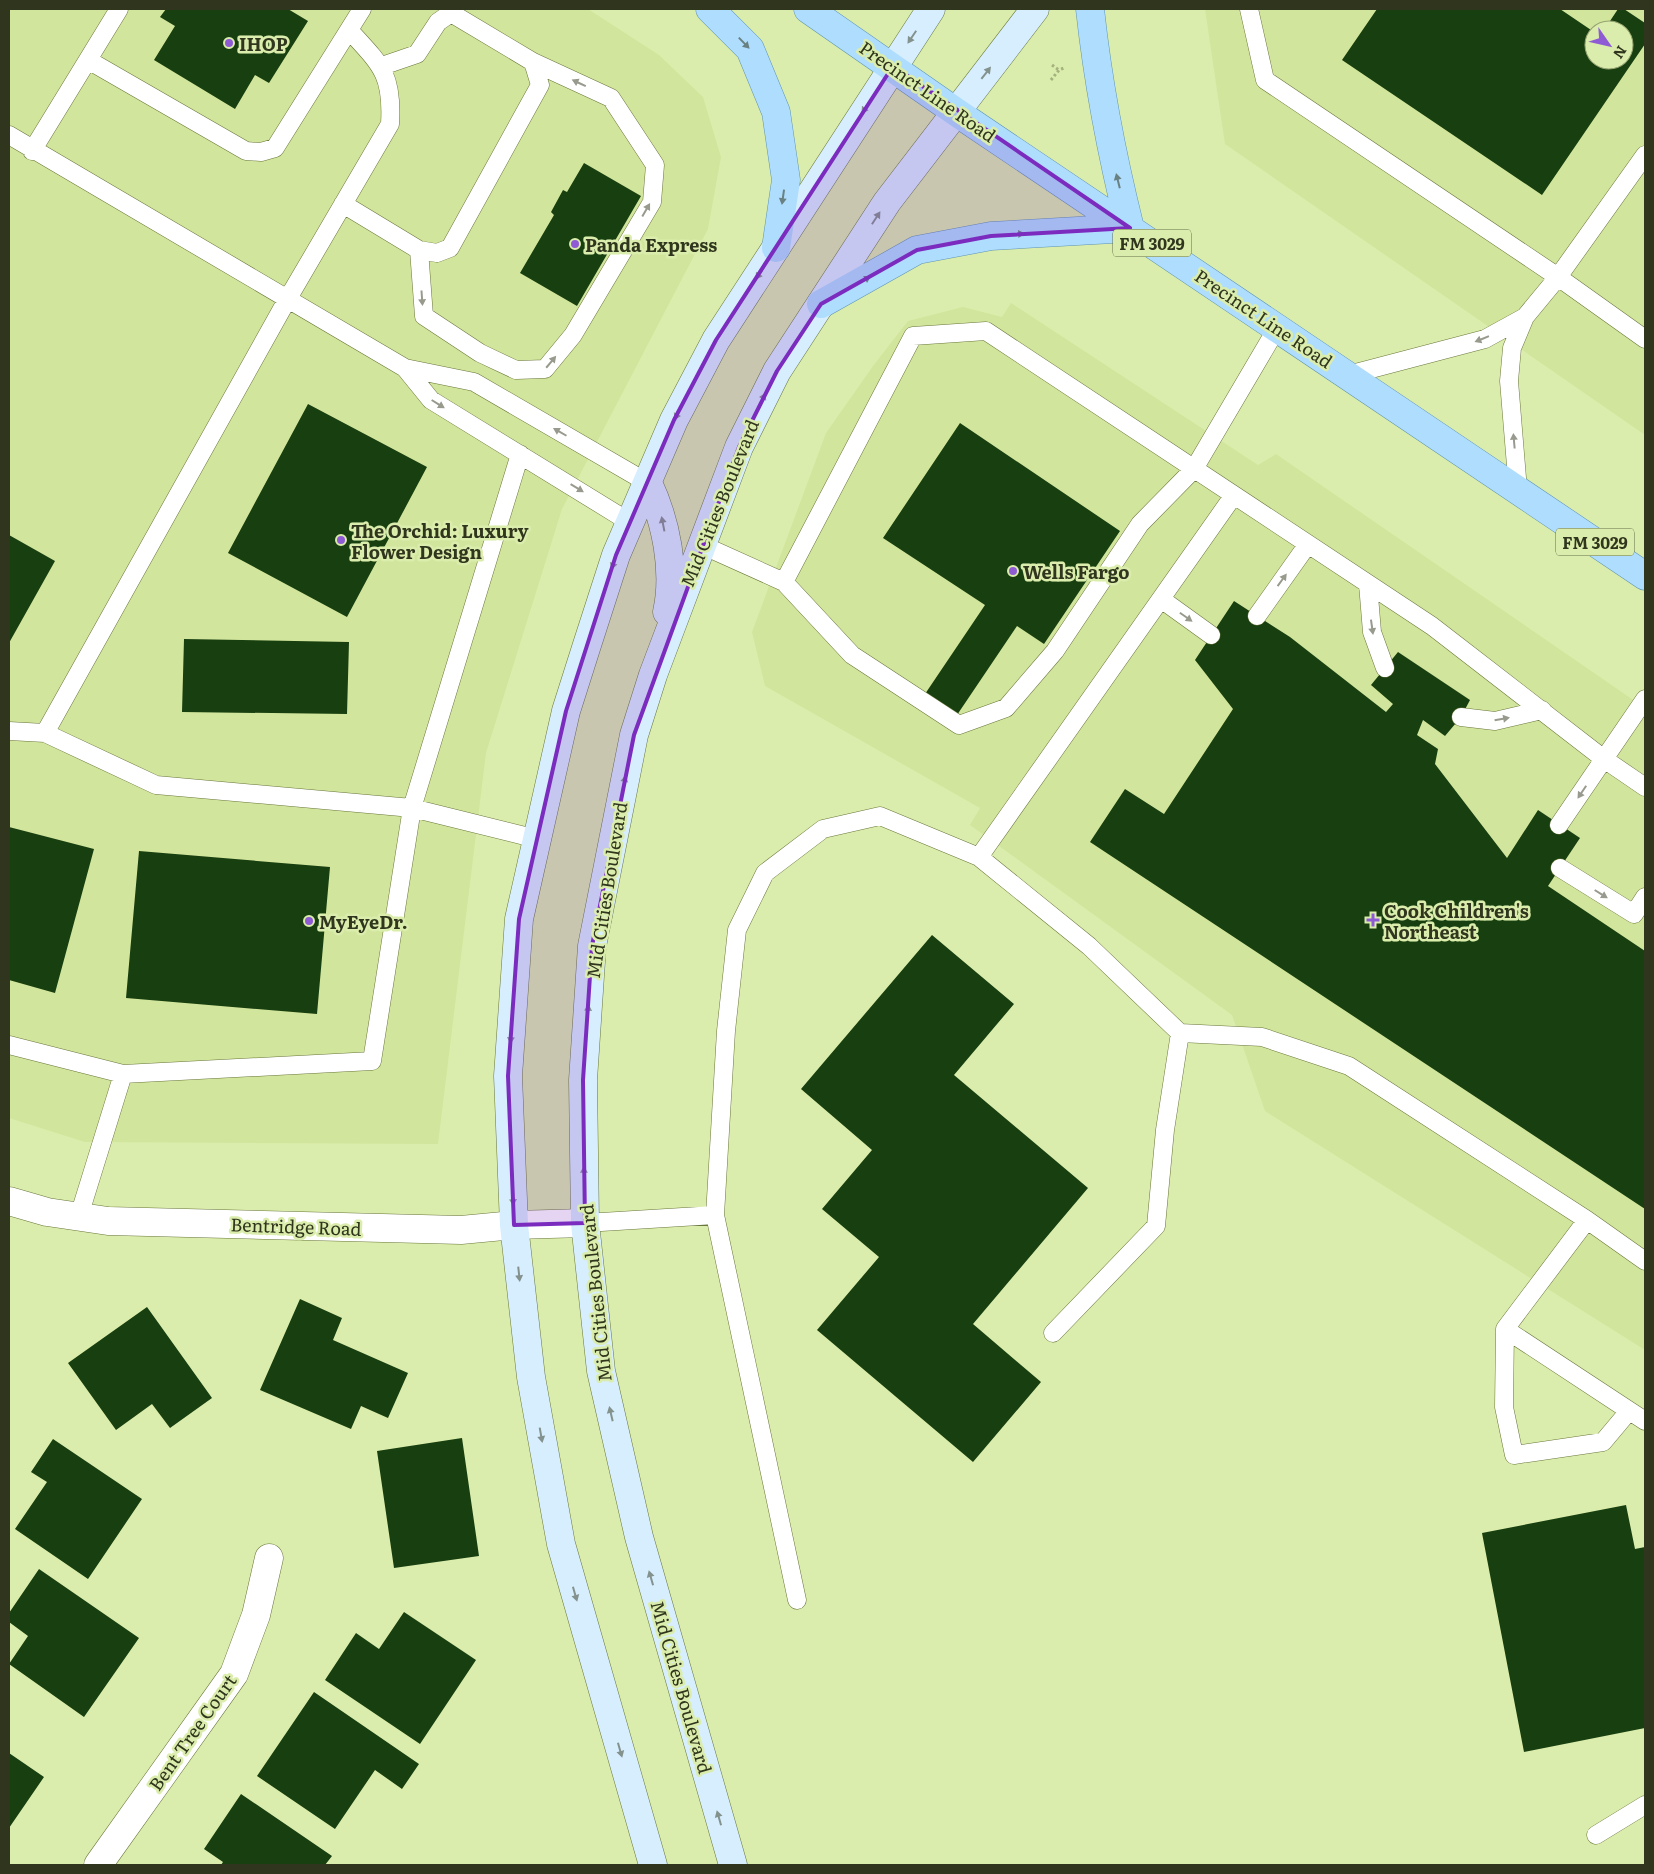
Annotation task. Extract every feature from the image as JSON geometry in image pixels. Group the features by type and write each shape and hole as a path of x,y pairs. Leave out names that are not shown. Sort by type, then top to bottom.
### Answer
{"main road":[{"path":"710,9 750,49 776,112 786,180 776,248"},
{"name":"Precinct Line Road","path":"808,9 893,66 956,112 1645,576"},
{"path":"653,1865 561,1544 531,1377 514,1225 508,1076 519,919 566,711 616,555 674,420 716,340 931,9"},
{"name":"Mid Cities Boulevard","path":"733,1865 637,1528 601,1370 585,1223 583,1080 592,946 634,735 653,675 743,438 777,371 887,202 1035,9"},
{"path":"821,304 917,250 991,236 1130,228 1111,146 1095,52 1090,9"},
{"path":"648,483 662,517 669,558 671,594 653,675"}],"street":[{"name":"Bentridge Road","path":"9,1201 47,1212 108,1221 461,1230 514,1225 585,1223"},
{"name":"Bent Tree Court","path":"98,1865 234,1674 256,1615 269,1558"}],"lane":[{"path":"32,151 118,9"},
{"path":"88,60 246,151 261,152 275,148 362,9"},
{"path":"1249,9 1265,80 1558,277 1645,339"},
{"path":"382,66 416,54 438,22 451,12 533,62 612,98 654,165 652,202 573,335 545,369 516,370 480,352 424,316 420,250"},
{"path":"45,733 287,300 390,124 392,98 382,66 348,30"},
{"path":"343,204 420,250 437,254 450,248 540,84 533,62"},
{"path":"9,135 32,151 405,368 474,382 648,483"},
{"path":"1518,490 1509,360 1512,348 1525,317 1558,277 1645,155"},
{"path":"1348,375 1485,339 1525,317"},
{"path":"702,545 784,582 852,656 959,726 1006,708 1055,651 1140,524 1194,469 1277,328"},
{"path":"784,582 913,336 986,331 1432,626 1604,759 1645,787"},
{"path":"405,368 431,400 631,523"},
{"path":"9,1045 123,1074 372,1061 412,808 520,454"},
{"path":"979,857 1234,495"},
{"path":"1257,616 1308,544"},
{"path":"1368,584 1372,632 1385,668"},
{"path":"1161,599 1212,635"},
{"path":"1559,825 1645,699"},
{"path":"1461,717 1495,721 1542,710"},
{"path":"9,730 45,733 156,785 412,808 537,839"},
{"path":"797,1600 715,1215 726,1031 737,930 766,873 822,828 880,816 979,857 1089,946 1180,1033 1262,1037 1349,1066 1645,1260"},
{"path":"1560,868 1634,914 1645,897"},
{"path":"1053,1333 1156,1226 1165,1130 1180,1033"},
{"path":"79,1216 123,1074"},
{"path":"585,1223 715,1215"},
{"path":"1586,1220 1505,1329 1504,1408 1514,1455 1603,1442 1629,1411"},
{"path":"1505,1329 1645,1421"},
{"path":"1596,1835 1645,1805"}],"path":[{"path":"1051,80 1059,70 1052,65"}],"highlighted area":[{"path":"893,66 1130,228 991,236 917,250 821,304 777,371 739,447 634,735 592,946 583,1080 585,1223 514,1225 508,1076 519,919 566,711 616,555 674,420 716,340"}],"shaded area":[{"path":"9,9 588,9 659,55 703,97 721,157 708,229 562,509 486,753 438,1144 85,1142 9,1118"},
{"path":"1205,9 1645,9 1645,435 1225,144"},
{"name":"Cook Children's Northeast","path":"1011,303 1258,465 1276,454 1645,708 1645,1350 1265,1111 1232,1015 970,825 980,808 765,686 752,632 826,433 873,366 908,321 963,307 1002,317"}],"building":[{"name":"IHOP","path":"166,9 288,9 308,21 269,83 255,75 235,109 154,60 175,26 160,17"},
{"path":"1377,9 1560,9 1584,25 1584,70 1627,70 1542,195 1342,60"},
{"path":"1618,9 1624,9 1645,23 1645,44 1634,60 1634,20 1611,20"},
{"name":"Panda Express","path":"584,163 641,196 577,306 520,273 554,215 551,212 563,190 567,192"},
{"path":"308,404 427,467 347,617 228,553"},
{"name":"Wells Fargo","path":"960,423 1120,531 1044,644 1017,626 957,715 925,694 985,605 883,538"},
{"path":"9,535 55,561 9,643"},
{"path":"1234,601 1290,637 1386,712 1393,704 1371,685 1398,652 1470,700 1461,717 1445,736 1423,720 1417,735 1438,749 1435,764 1507,858 1538,810 1580,838 1548,886 1645,951 1645,1209 1090,842 1125,789 1164,814 1233,709 1195,660"},
{"path":"184,639 349,642 347,714 182,712"},
{"path":"9,827 94,849 55,993 9,980"},
{"path":"139,851 330,867 317,1014 126,998"},
{"path":"932,935 1014,1004 954,1075 1088,1188 973,1324 1041,1382 973,1462 817,1330 879,1257 822,1209 872,1150 801,1089"},
{"path":"300,1299 342,1318 333,1340 408,1373 388,1418 361,1406 351,1429 260,1390"},
{"path":"147,1307 212,1398 170,1428 152,1404 116,1430 68,1363"},
{"path":"462,1438 479,1556 394,1568 377,1451"},
{"path":"53,1439 142,1499 88,1579 15,1529 47,1482 31,1472"},
{"path":"1626,1505 1635,1549 1645,1547 1645,1728 1524,1752 1482,1533"},
{"path":"39,1569 139,1638 84,1717 9,1664 28,1636 9,1622 9,1613"},
{"path":"404,1612 476,1660 420,1744 325,1680 356,1633 379,1649"},
{"path":"314,1692 419,1764 402,1789 375,1770 335,1829 257,1776"},
{"path":"9,1753 44,1777 9,1828"},
{"path":"241,1794 332,1856 325,1865 221,1865 223,1862 204,1849"}],"place":[{"name":"IHOP","path":"229,43"},
{"name":"Panda Express","path":"575,244"},
{"name":"The Orchid: Luxury Flower Design","path":"341,540"},
{"name":"Wells Fargo","path":"1013,571"},
{"name":"Cook Children's Northeast","path":"1373,920"},
{"name":"MyEyeDr.","path":"309,921"}]}
